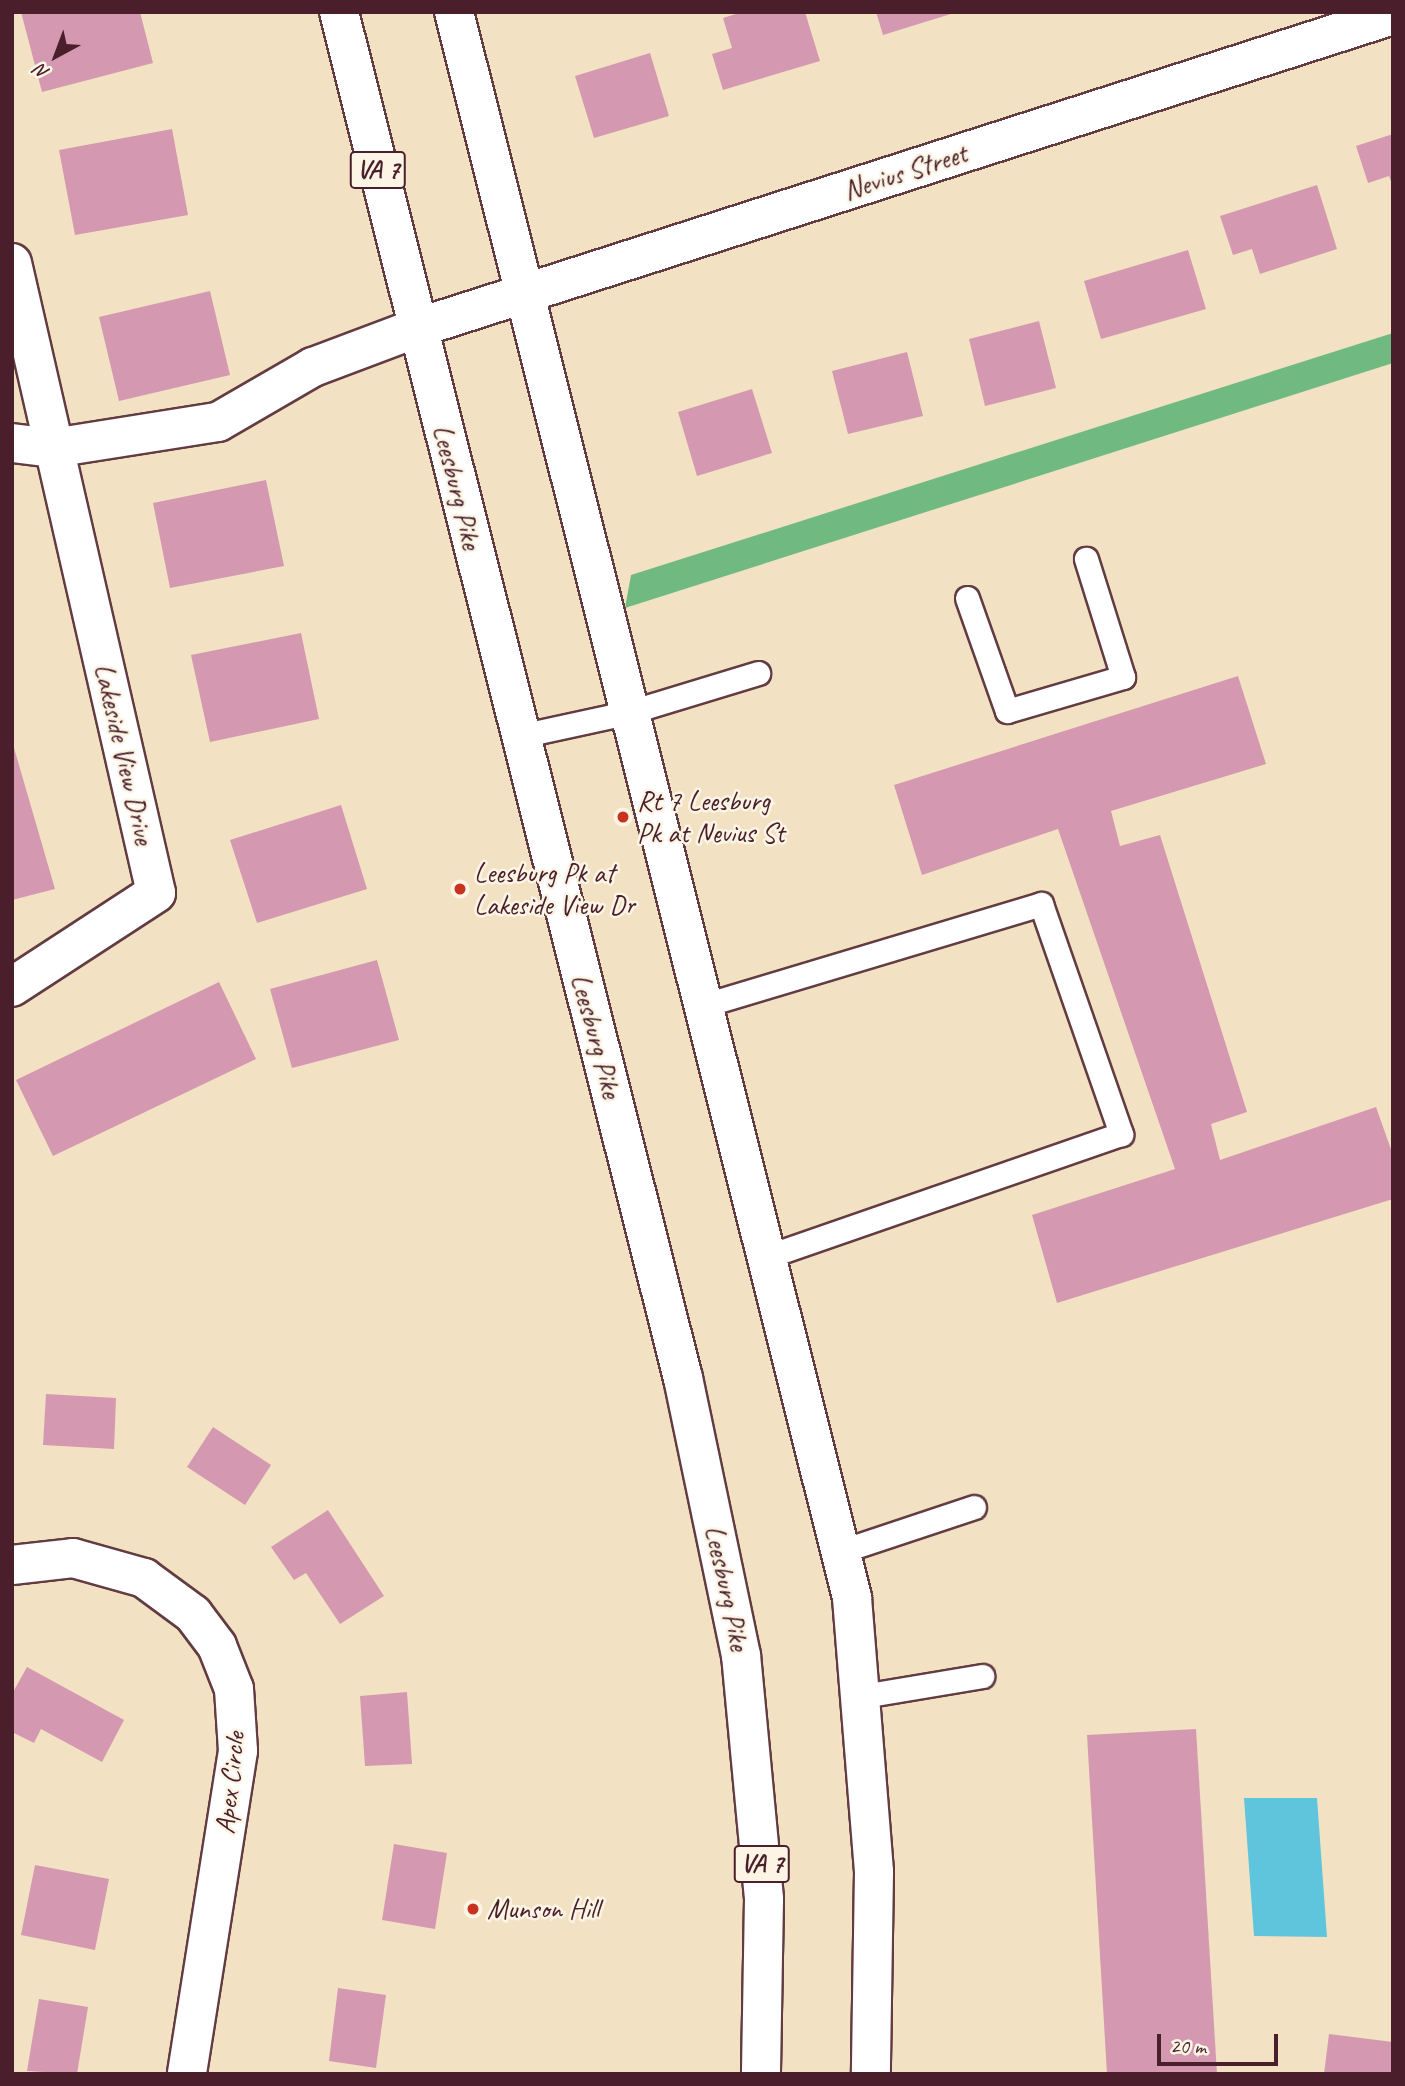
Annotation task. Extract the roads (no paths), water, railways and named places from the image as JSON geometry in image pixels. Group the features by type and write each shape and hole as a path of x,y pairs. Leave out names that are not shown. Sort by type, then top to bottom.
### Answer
{"street":[{"name":"Leesburg Pike","path":"339,12 683,1377 741,1655 762,1873 761,2074"},
{"path":"454,12 842,1551 863,1696 874,1872 872,2074"},
{"name":"Nevius Street","path":"417,328 1393,15"},
{"name":"Lakeside View Drive","path":"12,264 156,893 12,987"},
{"path":"12,443 53,448 218,422 313,367 417,328"},
{"name":"Apex Circle","path":"12,1565 73,1558 144,1578 194,1614 216,1646 234,1689 238,1751 187,2074"}],"lane":[{"path":"967,598 1007,711 1123,677 1086,559"},
{"path":"520,736 631,712 758,673"},
{"path":"705,1005 1041,904 1121,1134 769,1256"},
{"path":"842,1551 974,1507"},
{"path":"863,1696 982,1676"}],"water":[{"path":"1244,1798 1317,1798 1327,1937 1254,1936"}],"place":[{"name":"Rt 7 Leesburg Pk at Nevius St","path":"623,817"},
{"name":"Leesburg Pk at Lakeside View Dr","path":"460,889"},
{"name":"Munson Hill","path":"473,1909"}]}
